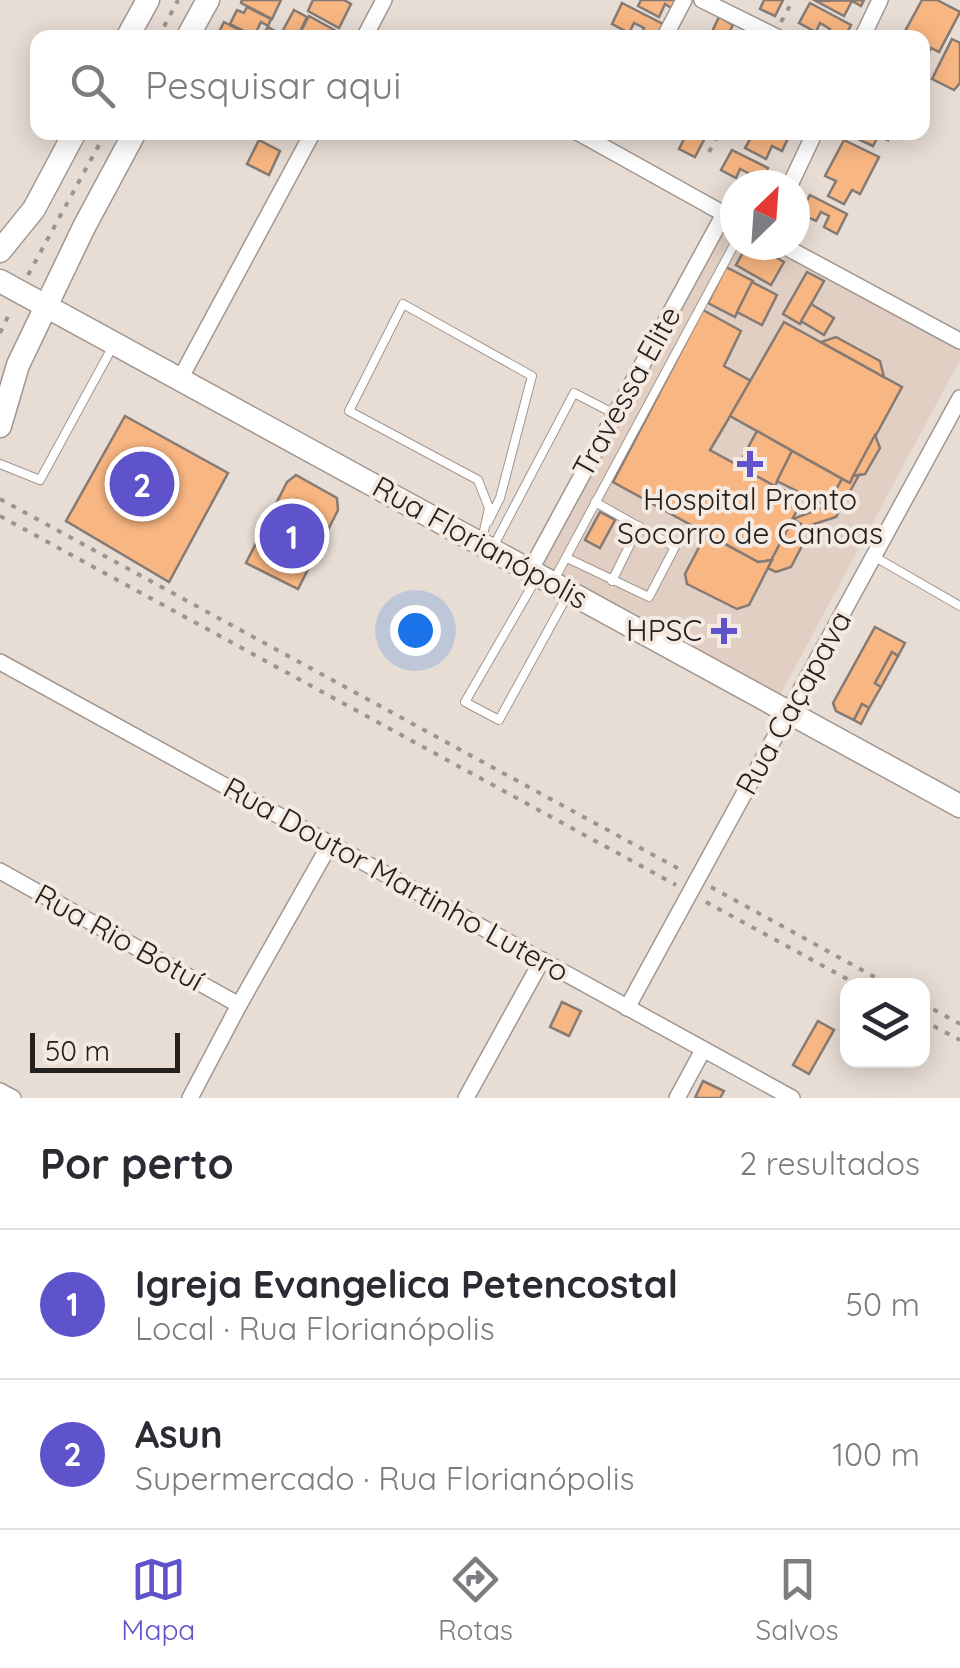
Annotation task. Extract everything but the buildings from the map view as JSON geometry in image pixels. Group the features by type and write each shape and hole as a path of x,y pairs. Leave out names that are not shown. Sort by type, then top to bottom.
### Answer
{"main road":[{"path":"131,30 148,0"},
{"path":"192,30 208,0"},
{"path":"0,251 34,210 72,140"},
{"path":"0,426 18,366 84,227 132,140"},
{"name":"Rua Florianópolis","path":"10,286 487,539 547,580 960,806"}],"street":[{"path":"368,30 384,0"},
{"path":"668,30 684,0"},
{"path":"702,0 763,30"},
{"path":"866,30 880,0"},
{"path":"180,379 309,140"},
{"path":"591,140 720,212"},
{"path":"797,170 811,140"},
{"name":"Travessa Elite","path":"547,580 615,414 720,233"},
{"path":"810,260 960,341"},
{"name":"Rua Caçapava","path":"627,1008 960,398"},
{"name":"Rua Doutor Martinho Lutero","path":"0,662 792,1098"},
{"path":"190,1098 330,844"},
{"name":"Rua Rio Botuí","path":"0,872 239,1005"},
{"path":"466,1098 542,960"},
{"path":"678,1098 703,1050"},
{"path":"0,1091 13,1098"}],"lane":[{"path":"547,580 499,720 466,702 547,580 567,558 726,260"},
{"path":"403,304 532,376 487,539 488,502 478,480 349,411 403,304"},
{"path":"0,464 40,480 114,342"},
{"path":"487,539 574,393 615,414"},
{"path":"567,558 648,597 675,547 596,502"},
{"path":"612,580 639,526"},
{"path":"875,557 960,606"}],"path":[{"path":"162,30 178,0"},
{"path":"0,333 10,286 101,140"},
{"path":"710,152 716,140"},
{"path":"0,499 694,886 847,978"},
{"path":"0,516 874,978"},
{"path":"930,1007 960,1024"},
{"path":"930,1024 960,1040"}],"shaded area":[{"name":"Hospital Pronto Socorro de Canoas","path":"720,236 720,260 794,260 960,346 960,360 777,701 539,569"}],"place":[{"name":"Hospital Pronto Socorro de Canoas","path":"750,464"},
{"name":"Asun","path":"142,484"},
{"name":"Igreja Evangelica Petencostal","path":"292,536"},
{"name":"HPSC","path":"724,631"}]}
